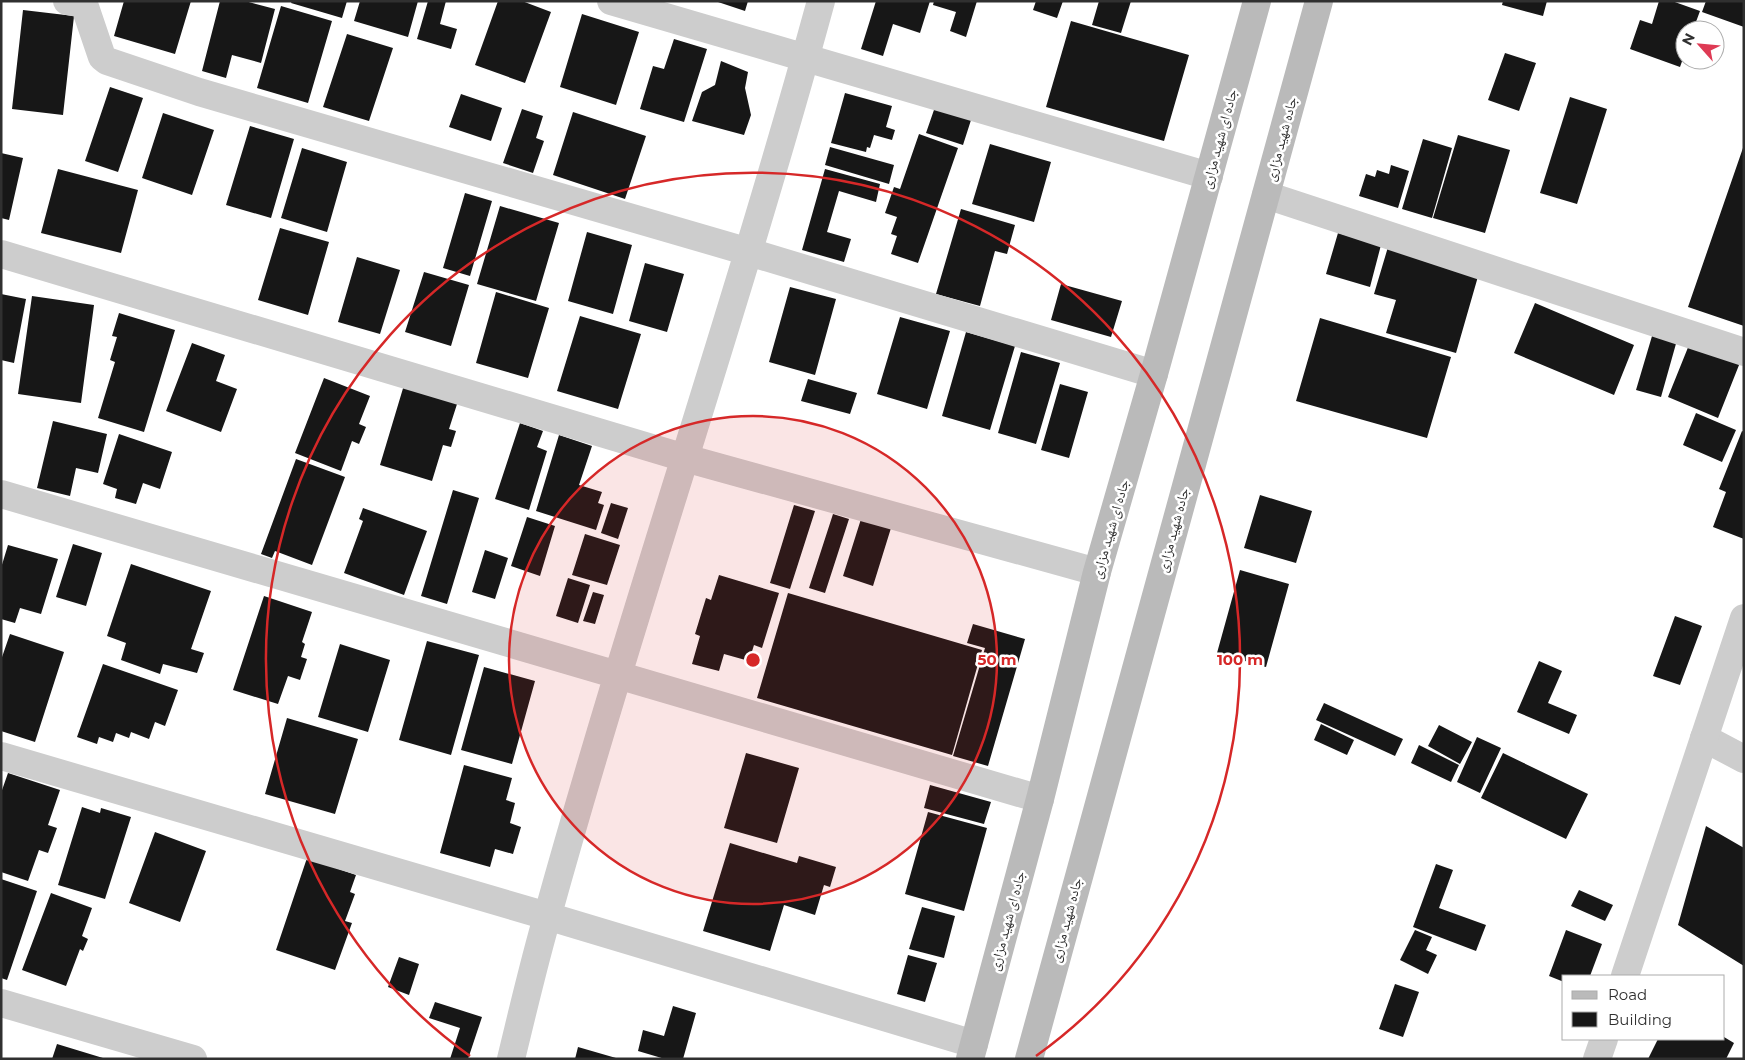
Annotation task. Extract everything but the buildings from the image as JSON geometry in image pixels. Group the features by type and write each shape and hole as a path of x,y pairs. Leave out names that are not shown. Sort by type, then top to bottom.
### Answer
{"main road":[{"name":"جاده ای شهید مزاری","path":"972,1052 1040,799 1097,572 1257,1"},
{"name":"جاده شهید مزاری","path":"1029,1059 1319,1"}],"street":[{"path":"611,1 1209,176"},
{"path":"511,1059 547,916 618,676 749,252 821,1"},
{"path":"79,2 102,57 107,61 218,97 749,252 1154,374"},
{"path":"1266,195 1744,352"},
{"path":"1,254 685,458 1097,572"},
{"path":"1,494 1040,799"},
{"path":"1624,975 1744,618"},
{"path":"1704,738 1744,759"},
{"path":"1,756 547,916 972,1052"},
{"path":"1,1003 193,1059"},
{"path":"1597,1059 1604,1040"}]}
